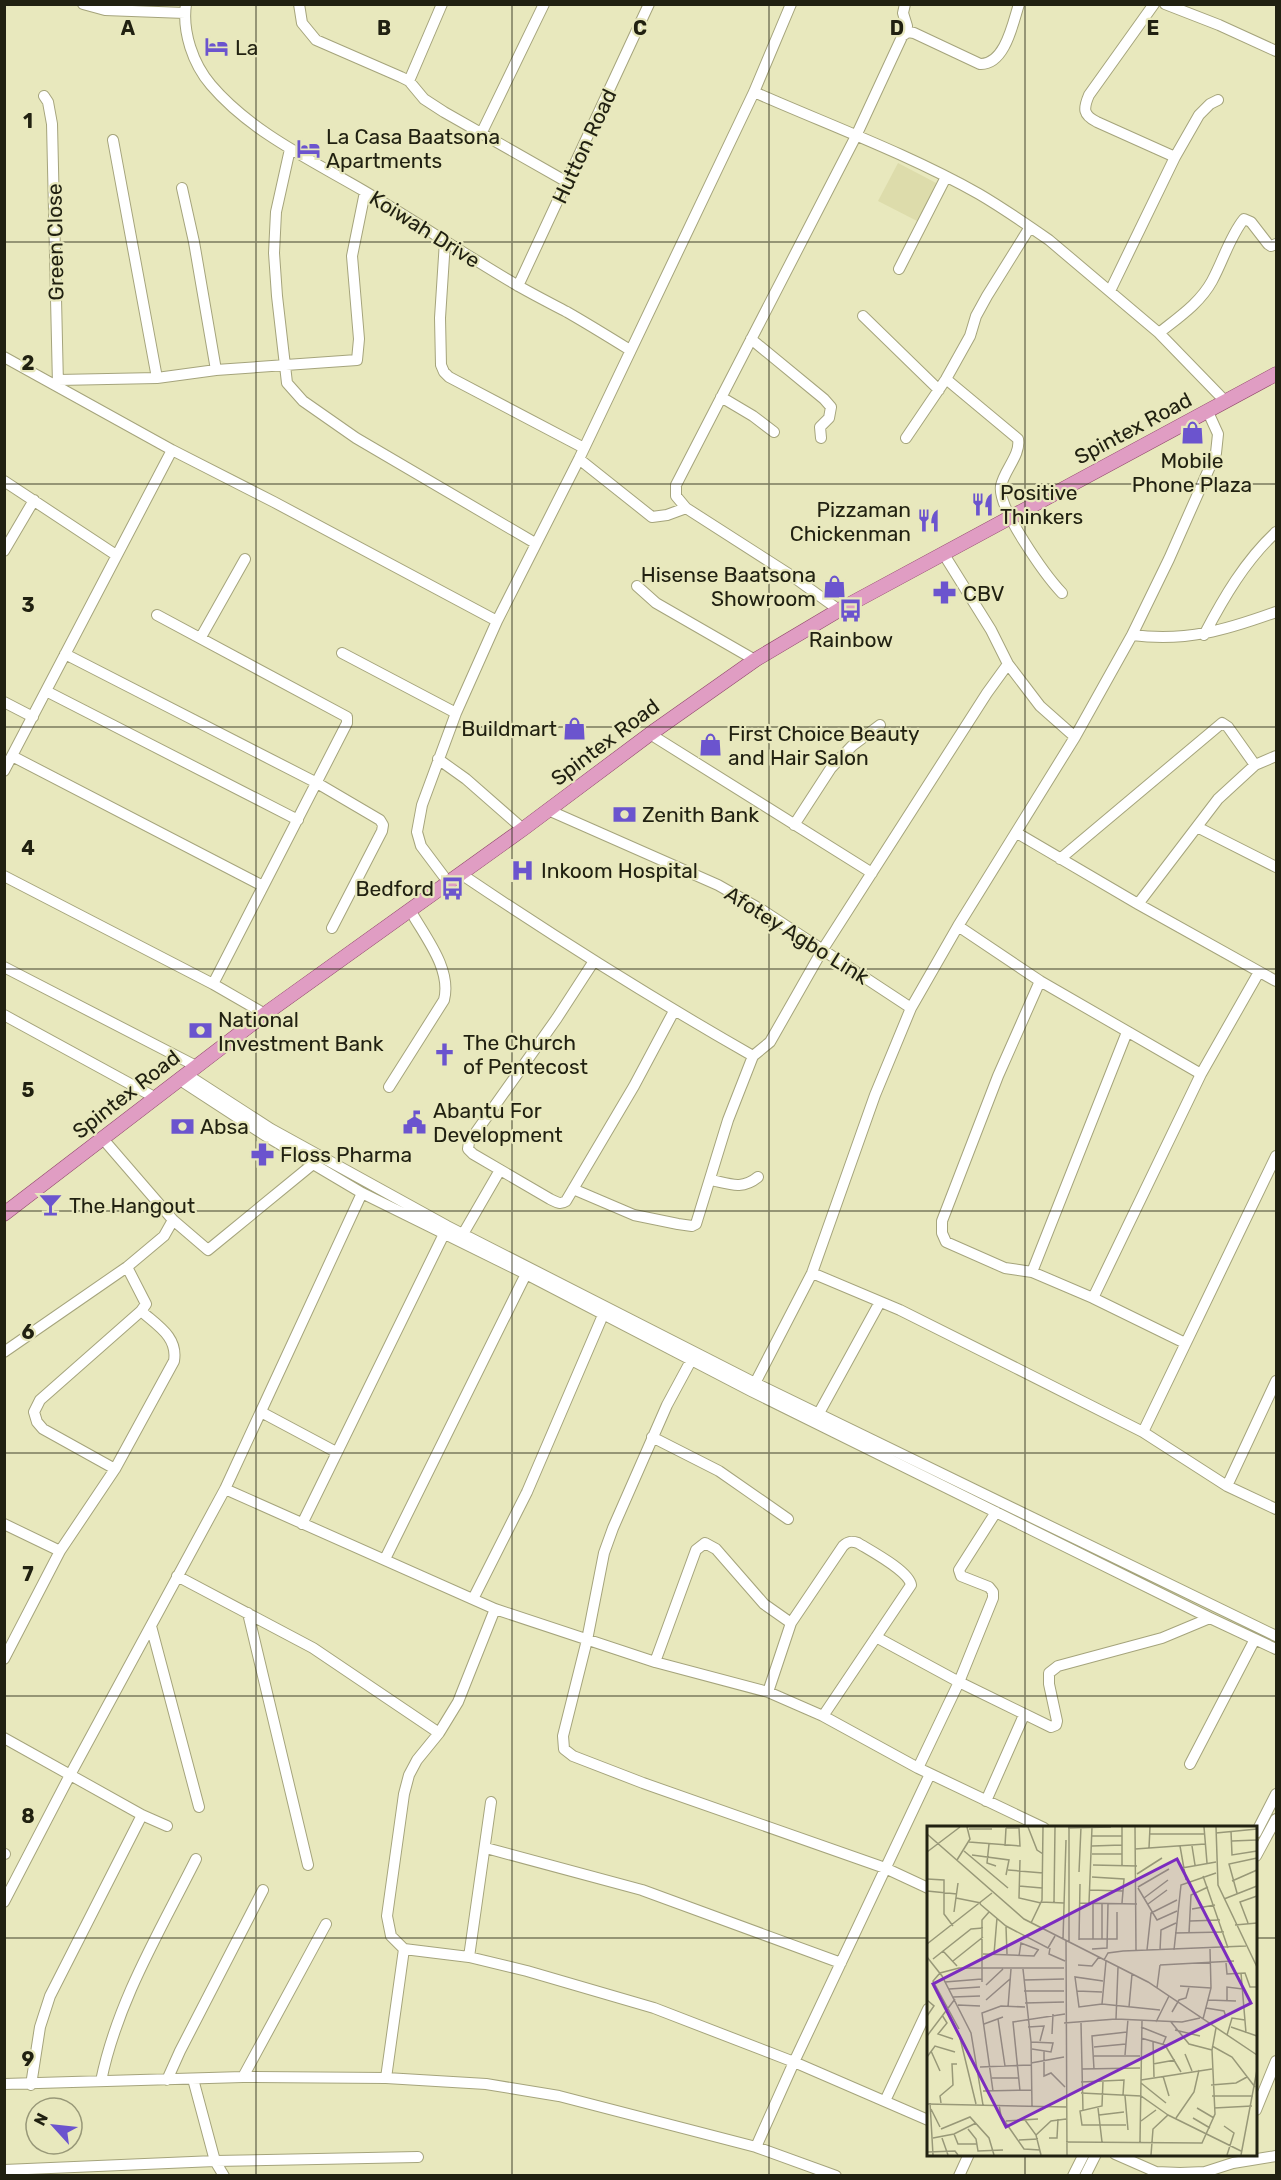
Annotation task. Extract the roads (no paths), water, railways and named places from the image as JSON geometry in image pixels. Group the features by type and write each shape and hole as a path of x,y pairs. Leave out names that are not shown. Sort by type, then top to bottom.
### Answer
{"main road":[{"name":"Spintex Road","path":"4,1215 265,1014 523,830 650,734 755,660 839,610 1276,374"}],"street":[{"path":"83,4 105,10 186,9"},
{"path":"299,4 302,23 316,40 409,81 424,99 567,182"},
{"path":"409,81 442,4"},
{"path":"482,132 544,4"},
{"name":"Hutton Road","path":"518,286 649,4"},
{"path":"448,882 421,846 417,832 422,805 438,759 497,621 579,459 754,92 791,4"},
{"path":"839,610 792,576 686,508 676,496 676,485 856,136 907,26 903,13 906,4"},
{"path":"902,36 908,32 914,33 985,64 990,63 1002,52 1019,4"},
{"path":"1154,4 1084,106 1089,118 1175,157"},
{"path":"1165,4 1276,51"},
{"name":"Koiwah Drive","path":"186,9 189,46 198,66 211,85 240,112 291,149 518,286 630,350"},
{"path":"754,92 946,177 981,195 1030,227 1159,333 1226,402"},
{"name":"Green Close","path":"44,96 48,102 52,124 58,384"},
{"path":"1110,291 1198,115 1218,100"},
{"path":"113,140 157,378"},
{"path":"291,149 281,181 275,232 276,296 285,378 292,391 356,438 535,543"},
{"path":"899,269 946,177"},
{"path":"182,188 194,242 216,370"},
{"path":"58,384 157,378 216,370 354,362 358,358 359,339 352,256 365,192"},
{"path":"1159,333 1201,297 1212,281 1244,219 1251,222 1268,244 1271,246 1276,244"},
{"path":"906,438 946,379 970,336 976,316 987,296 1030,227"},
{"path":"445,241 440,318 441,365 444,372 449,377 584,448"},
{"path":"863,316 939,390"},
{"path":"751,339 831,407 829,418 820,427 820,438"},
{"path":"4,357 58,384 172,450 497,621"},
{"path":"946,379 1018,439 1017,450 1001,487 1003,499 1029,550 1062,593"},
{"path":"721,397 774,432"},
{"path":"753,1387 812,1273 875,1095 912,1008 957,926 1075,737 1132,635 1169,559 1216,453 1218,434 1208,412"},
{"path":"4,771 172,450"},
{"path":"579,459 652,517 667,515 686,508"},
{"path":"4,481 116,555"},
{"path":"4,551 34,500"},
{"path":"1204,635 1248,561 1276,532"},
{"path":"943,553 991,630 1008,664 1040,706 1075,737"},
{"path":"201,637 245,559"},
{"path":"637,586 656,603 755,660"},
{"path":"1132,635 1173,638 1204,635 1239,626 1276,612"},
{"path":"157,615 347,717 347,723 317,783 213,984"},
{"path":"342,653 456,713"},
{"path":"65,654 317,783 378,818 383,825 332,928"},
{"path":"573,1189 634,1215 692,1226 696,1224 728,1120 753,1056 770,1042 823,950 987,693 1008,664"},
{"path":"46,691 298,820"},
{"path":"4,702 33,717"},
{"path":"1060,859 1222,723 1228,726 1255,765"},
{"path":"794,825 831,768 852,746 880,724"},
{"path":"650,734 872,873"},
{"path":"12,756 263,886"},
{"path":"1138,904 1218,799 1255,765 1276,756"},
{"path":"438,759 466,779 523,830"},
{"name":"Afotey Agbo Link","path":"548,810 718,885 912,1008"},
{"path":"1197,826 1276,867"},
{"path":"1017,833 1276,981"},
{"path":"460,874 594,962 753,1056"},
{"path":"4,876 213,984 265,1014"},
{"path":"389,1087 444,1000 447,989 446,978 439,962 410,910"},
{"path":"957,926 1040,981 1201,1074"},
{"path":"594,962 467,1147 469,1151 559,1204 566,1201 634,1086 674,1011"},
{"path":"4,967 187,1073 271,1129 324,1160 693,1356 996,1512 1276,1649"},
{"path":"1093,1299 1201,1074 1258,972"},
{"path":"1040,981 998,1076 942,1224 946,1242 1005,1268 1032,1272 1185,1343"},
{"path":"4,1015 156,1098"},
{"path":"1032,1272 1127,1032"},
{"path":"187,1073 266,1136 362,1193 526,1274 603,1315 693,1356"},
{"path":"103,1139 172,1220 208,1250 313,1164"},
{"path":"1143,1432 1276,1156"},
{"path":"463,1234 500,1170"},
{"path":"711,1180 748,1185 758,1177"},
{"path":"4,1902 225,1489 362,1193"},
{"path":"4,1352 127,1267 167,1233 172,1220"},
{"path":"302,1524 444,1234"},
{"path":"116,1469 43,1429 34,1413 40,1400 141,1311 146,1304 127,1267"},
{"path":"812,1273 931,1326 1143,1432 1227,1486 1276,1509"},
{"path":"385,1559 526,1274"},
{"path":"819,1413 879,1302"},
{"path":"4,1659 9,1637 60,1551 116,1469 174,1361 175,1351 171,1340 141,1311"},
{"path":"473,1599 527,1492 603,1315"},
{"path":"693,1356 666,1405 604,1553 587,1640 563,1736 564,1749 573,1756 643,1783 885,1868 927,1888"},
{"path":"1227,1486 1276,1381"},
{"path":"753,1387 819,1413 1276,1636"},
{"path":"261,1412 336,1452"},
{"path":"652,1437 719,1471 788,1519"},
{"path":"225,1489 495,1609 655,1662 768,1692 823,1716 918,1768 1042,1826"},
{"path":"918,1768 959,1682 993,1598 993,1592 989,1587 961,1576 959,1570 996,1512"},
{"path":"4,1524 60,1551"},
{"path":"768,1692 791,1623 839,1552 846,1543 852,1541 905,1574 911,1581 907,1591 823,1716"},
{"path":"655,1662 696,1550 705,1543 716,1549 764,1604 791,1623"},
{"path":"177,1576 313,1648 439,1733"},
{"path":"495,1609 458,1702 409,1775 404,1794 387,1916 391,1936 404,1949 469,1957 527,1971 654,2008 794,2062 927,2120"},
{"path":"248,1613 308,1865"},
{"path":"876,1637 959,1682 1051,1727 1056,1725 1057,1716 1048,1684 1049,1673 1058,1666 1162,1638 1210,1618"},
{"path":"151,1626 199,1807"},
{"path":"1190,1764 1255,1639"},
{"path":"986,1801 1024,1715"},
{"path":"4,1738 142,1815 167,1826"},
{"path":"756,2147 930,1774"},
{"path":"1257,1831 1276,1794"},
{"path":"469,1957 491,1802"},
{"path":"31,2085 40,2027 50,1996 142,1815"},
{"path":"1257,1855 1276,1819"},
{"path":"486,1848 642,1890 841,1963"},
{"path":"101,2081 108,2047 123,2005 196,1859"},
{"path":"167,2080 263,1890"},
{"path":"243,2077 326,1924"},
{"path":"386,2078 404,1949"},
{"path":"885,2101 927,2011"},
{"path":"1257,2108 1276,2061"},
{"path":"4,2084 243,2077 386,2078 486,2084 559,2096 756,2147 836,2175"},
{"path":"193,2079 215,2161 224,2175"},
{"path":"959,2175 968,2156"},
{"path":"1073,2175 1083,2156"},
{"path":"1085,2175 1095,2156"},
{"path":"1120,2156 1156,2172 1215,2172 1235,2158 1276,2156"},
{"path":"4,2170 215,2161 418,2157"}],"place":[{"name":"La","path":"217,47"},
{"name":"La Casa Baatsona Apartments","path":"308,148"},
{"name":"Mobile Phone Plaza","path":"1192,432"},
{"name":"Positive Thinkers","path":"982,504"},
{"name":"Pizzaman Chickenman","path":"929,521"},
{"name":"Hisense Baatsona Showroom","path":"834,586"},
{"name":"CBV","path":"945,593"},
{"name":"Rainbow","path":"851,611"},
{"name":"Buildmart","path":"575,728"},
{"name":"First Choice Beauty and Hair Salon","path":"710,745"},
{"name":"Zenith Bank","path":"624,814"},
{"name":"Inkoom Hospital","path":"523,870"},
{"name":"Bedford","path":"452,888"},
{"name":"National Investment Bank","path":"200,1031"},
{"name":"The Church of Pentecost","path":"445,1054"},
{"name":"Abantu For Development","path":"415,1122"},
{"name":"Absa","path":"182,1126"},
{"name":"Floss Pharma","path":"262,1154"},
{"name":"The Hangout","path":"51,1205"}]}
